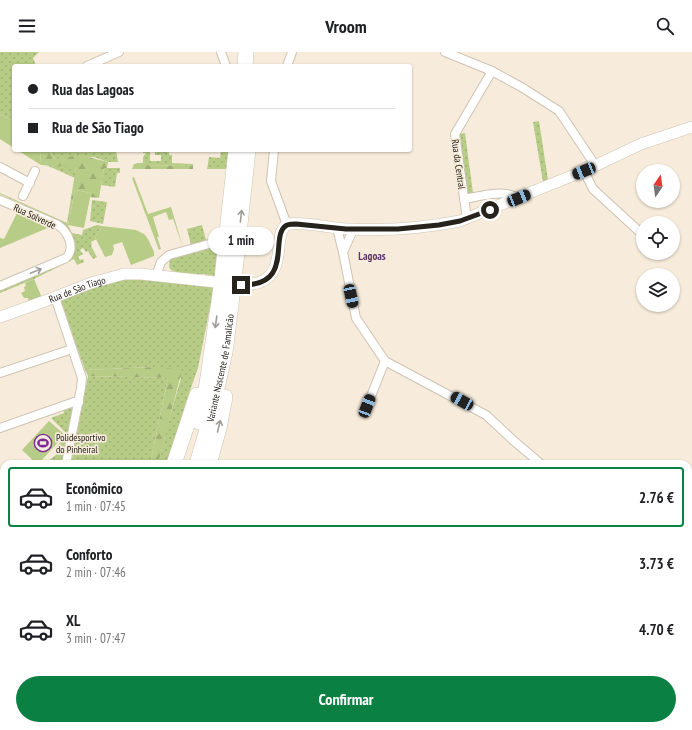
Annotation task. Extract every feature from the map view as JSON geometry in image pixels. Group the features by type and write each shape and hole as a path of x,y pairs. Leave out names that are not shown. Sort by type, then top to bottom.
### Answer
{"highway":[{"path":"245,64 246,52"},
{"path":"255,64 256,52"},
{"name":"Variante Nascente de Famalicão","path":"188,460 200,417 211,357 221,288 236,152"},
{"name":"Variante Nascente de Famalicão","path":"199,460 212,413 225,352 248,152"},
{"path":"210,460 224,403 226,383 225,352"},
{"path":"175,460 211,357"}],"main road":[{"path":"241,285 262,282 274,271 277,264 280,238 286,226 296,224 353,230 392,229 432,226 468,219 584,171 641,144 692,126"},
{"name":"Rua de São Tiago","path":"0,317 90,283 124,274 215,282"}],"street":[{"path":"92,64 119,52"},
{"path":"220,52 225,64"},
{"path":"288,64 292,52"},
{"path":"445,52 461,55 492,71 523,88 559,111 596,165"},
{"name":"Rua da Central","path":"468,219 455,134 492,71"},
{"path":"274,152 271,181 286,226"},
{"path":"0,168 30,183"},
{"path":"23,196 35,171"},
{"path":"584,171 593,189 636,228"},
{"path":"464,199 506,193 519,198"},
{"name":"Rua Solverde","path":"0,200 58,225 66,234 71,246 69,255 66,258 0,286"},
{"path":"337,228 356,318 385,361 486,415 536,460"},
{"path":"343,252 353,230"},
{"path":"156,276 161,262 169,255 209,244"},
{"path":"55,297 82,378 79,402 67,460"},
{"path":"0,373 72,349"},
{"path":"367,406 385,361"},
{"path":"0,428 74,402 79,402"}],"green space":[{"path":"0,52 39,52 33,58 35,64 12,64 12,119 0,115"},
{"path":"0,115 12,119 12,147 0,139"},
{"path":"539,121 548,180 543,182 533,122"},
{"path":"465,133 473,193 466,194 457,134"},
{"path":"20,152 40,152 41,165"},
{"path":"40,152 51,152 56,159 80,155 108,162 107,168 104,168 99,198 90,197 91,193 75,190 68,225 67,223 76,167 41,165"},
{"path":"51,152 116,152 118,162 108,162 94,157 56,159"},
{"path":"150,152 150,161 161,161 161,155 155,155 155,152 169,152 169,155 172,155 172,163 193,164 193,166 143,165 143,157 146,153 143,153"},
{"path":"221,152 229,152 227,169 207,169 209,157 220,158"},
{"path":"143,163 143,165 193,166 193,169 132,169 134,164"},
{"path":"46,165 76,166 75,178"},
{"path":"104,168 120,168 120,173 117,173 115,187 101,185"},
{"path":"134,177 148,214 171,207 183,247 173,219 169,220 166,212 153,217 159,237 157,237 161,249 159,250 132,178"},
{"path":"75,190 91,193 84,228 68,225"},
{"path":"0,193 67,223 72,233 82,235 83,230 97,225 102,226 95,237 97,239 91,242 91,246 97,257 93,259 88,251 86,252 83,248 80,250 83,254 78,257 80,260 83,259 84,262 77,265 74,259 34,279 0,293 0,291 42,273 42,271 73,251 57,220"},
{"path":"92,200 107,202 103,224 90,221"},
{"path":"18,211 50,227 0,248 0,238 4,239"},
{"path":"202,225 206,240 191,245 187,229"},
{"path":"102,226 136,230 144,234 154,252 154,256 131,265 122,242 113,245 114,249 112,255 105,257 95,237"},
{"path":"222,236 216,277 205,274 188,274 177,272 171,270 169,267 170,259 209,248 211,239"},
{"path":"34,279 42,298 29,303 28,298 24,298 21,293 25,291 25,283"},
{"path":"133,279 214,287 198,368 186,402 170,460 159,460 181,378 154,367 85,370 61,302 61,299 118,280"},
{"path":"154,367 182,370 159,460 151,460 168,378 88,376 85,370"},
{"path":"88,376 168,378 151,460 72,460"},
{"path":"73,409 63,460 50,460 59,452 55,448 66,436 66,433 51,418 64,413 63,410"},
{"name":"Polidesportivo do Pinheiral","path":"49,421 65,435 42,460 33,460 22,450"}],"place":[{"name":"Polidesportivo do Pinheiral","path":"43,443"}],"district":[{"name":"Lagoas","path":"372,256"}],"route":[{"path":"241,285 262,282 274,271 279,253 280,238 284,228 290,224 353,230 398,229 439,225 460,221 490,210"}]}
